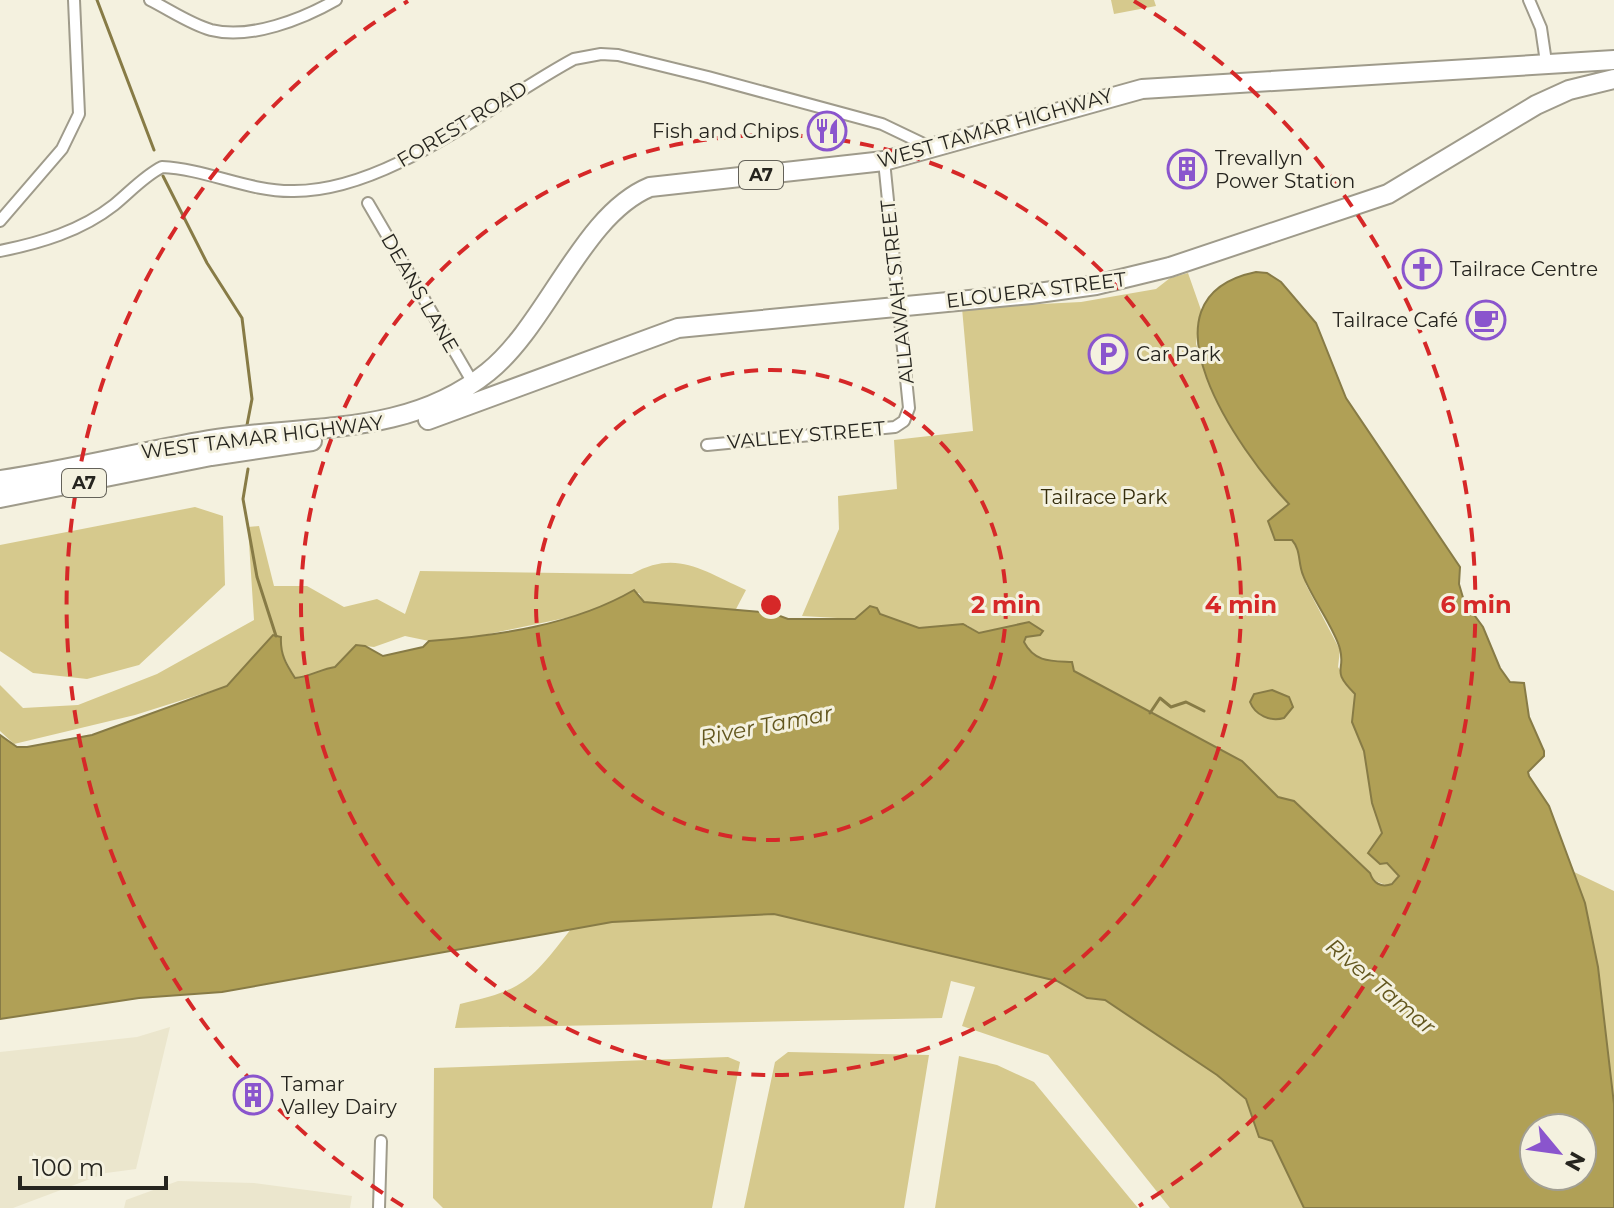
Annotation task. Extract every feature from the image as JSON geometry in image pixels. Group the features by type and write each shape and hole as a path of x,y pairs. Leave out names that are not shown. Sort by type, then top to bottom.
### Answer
{"highway":[{"name":"WEST TAMAR HIGHWAY","path":"0,498 211,456 393,430 475,393 524,335 607,218 640,191 891,159 1142,89 1614,60"},
{"path":"1548,62 1562,93"},
{"name":"A7","path":"1562,93 1614,79"},
{"name":"ELOUERA STREET","path":"475,393 678,328 1061,290 1170,267 1388,194 1562,93"},
{"name":"WEST TAMAR HIGHWAY","path":"0,480 210,440 381,422 475,393"}],"street":[{"path":"0,221 62,149 79,114 74,0"},
{"path":"150,0 203,27 230,32 293,20 336,0"},
{"path":"1529,0 1541,28 1548,62"},
{"name":"FOREST ROAD","path":"0,251 48,240 76,228 113,206 162,167 281,191 317,190 357,181 397,164 553,70 585,56 618,55 708,77 836,111 897,131 933,148"},
{"name":"ALLAWAH STREET","path":"897,131 901,145 891,159 899,306 909,408 904,421"},
{"name":"DEANS LANE","path":"368,203 475,393"},
{"name":"VALLEY STREET","path":"707,445 895,427 904,421"},
{"path":"379,1208 381,1141"}],"shaded area":[{"path":"170,1027 136,1169 106,1173 13,1208 0,1208 0,1052 137,1037"},
{"path":"178,1181 254,1183 352,1196 350,1208 124,1208 126,1200"}],"green space":[{"path":"1111,0 1154,0 1156,6 1114,14"},
{"name":"Tailrace Park","path":"1188,273 1201,310 1196,344 1217,400 1255,462 1289,504 1268,521 1275,540 1292,540 1298,547 1306,585 1340,650 1338,667 1355,694 1352,722 1364,751 1370,792 1382,834 1378,840 1386,862 1399,876 1388,886 1373,880 1370,873 1294,801 1278,797 1242,761 1074,671 1068,661 1054,662 1037,656 1024,641 1026,637 1040,635 979,633 967,625 919,628 879,614 855,619 802,616 839,529 838,496 897,489 894,440 973,431 962,308 1081,302 1156,289 1170,278"},
{"path":"195,507 223,516 225,585 139,665 87,679 33,673 0,651 0,545"},
{"path":"259,526 274,586 307,586 344,607 377,599 405,614 420,571 632,574 663,563 677,563 703,570 746,590 735,611 644,602 639,593 622,597 594,612 470,638 429,641 405,636 374,647 356,645 335,667 295,678 273,635 227,686 135,715 14,744 0,731 0,685 23,708 78,705 157,674 254,620 248,527"},
{"path":"1572,871 1614,891 1614,1104 1598,967"},
{"path":"774,914 1057,981 1087,998 1105,1000 1217,1075 1246,1099 1259,1137 1272,1140 1304,1208 1170,1208 1048,1055 962,1026 975,987 951,981 942,1018 455,1028 460,1004 499,994 525,980 571,929 613,922"},
{"path":"788,1052 929,1055 904,1208 744,1208 775,1062"},
{"path":"959,1056 997,1065 1034,1082 1138,1208 935,1208"},
{"path":"728,1057 740,1062 712,1208 443,1208 433,1198 434,1068"}],"water":[{"name":"River Tamar","path":"1256,272 1267,273 1281,282 1316,323 1346,398 1460,567 1459,584 1464,601 1483,627 1500,668 1510,682 1524,683 1529,717 1544,751 1544,756 1528,772 1529,776 1549,806 1585,903 1598,967 1614,1104 1614,1208 1304,1208 1272,1141 1259,1137 1246,1099 1217,1075 1105,1000 1087,998 1057,981 774,914 612,922 222,992 139,998 0,1019 0,735 17,747 27,747 92,735 227,686 273,635 281,637 284,659 295,678 335,667 356,645 365,646 383,656 423,647 429,641 534,627 586,612 634,590 644,602 772,613 788,619 855,619 870,606 877,608 880,614 919,628 963,624 979,633 1029,622 1043,631 1040,635 1026,637 1024,642 1033,654 1045,660 1072,662 1074,671 1242,761 1278,797 1294,801 1370,873 1375,882 1392,884 1399,876 1387,863 1380,864 1368,853 1382,833 1372,803 1364,751 1352,722 1355,694 1341,675 1337,641 1307,584 1295,544 1292,540 1275,540 1268,521 1289,504 1245,449 1224,415 1207,378 1198,343 1201,312 1219,287"},
{"path":"1272,690 1289,697 1293,707 1284,718 1264,716 1255,711 1250,702 1254,694"}],"waterway":[{"path":"97,0 154,150"},
{"path":"163,176 207,263 242,318 252,399 247,425"},
{"path":"248,469 243,499 257,577 276,636"},
{"path":"1150,713 1160,698 1171,707 1186,702 1204,711"}],"place":[{"name":"Fish and Chips","path":"827,131"},
{"name":"Trevallyn Power Station","path":"1187,169"},
{"name":"Tailrace Centre","path":"1422,269"},
{"name":"Tailrace Café","path":"1486,320"},
{"name":"Car Park","path":"1108,354"},
{"name":"Tamar Valley Dairy","path":"253,1095"}]}
